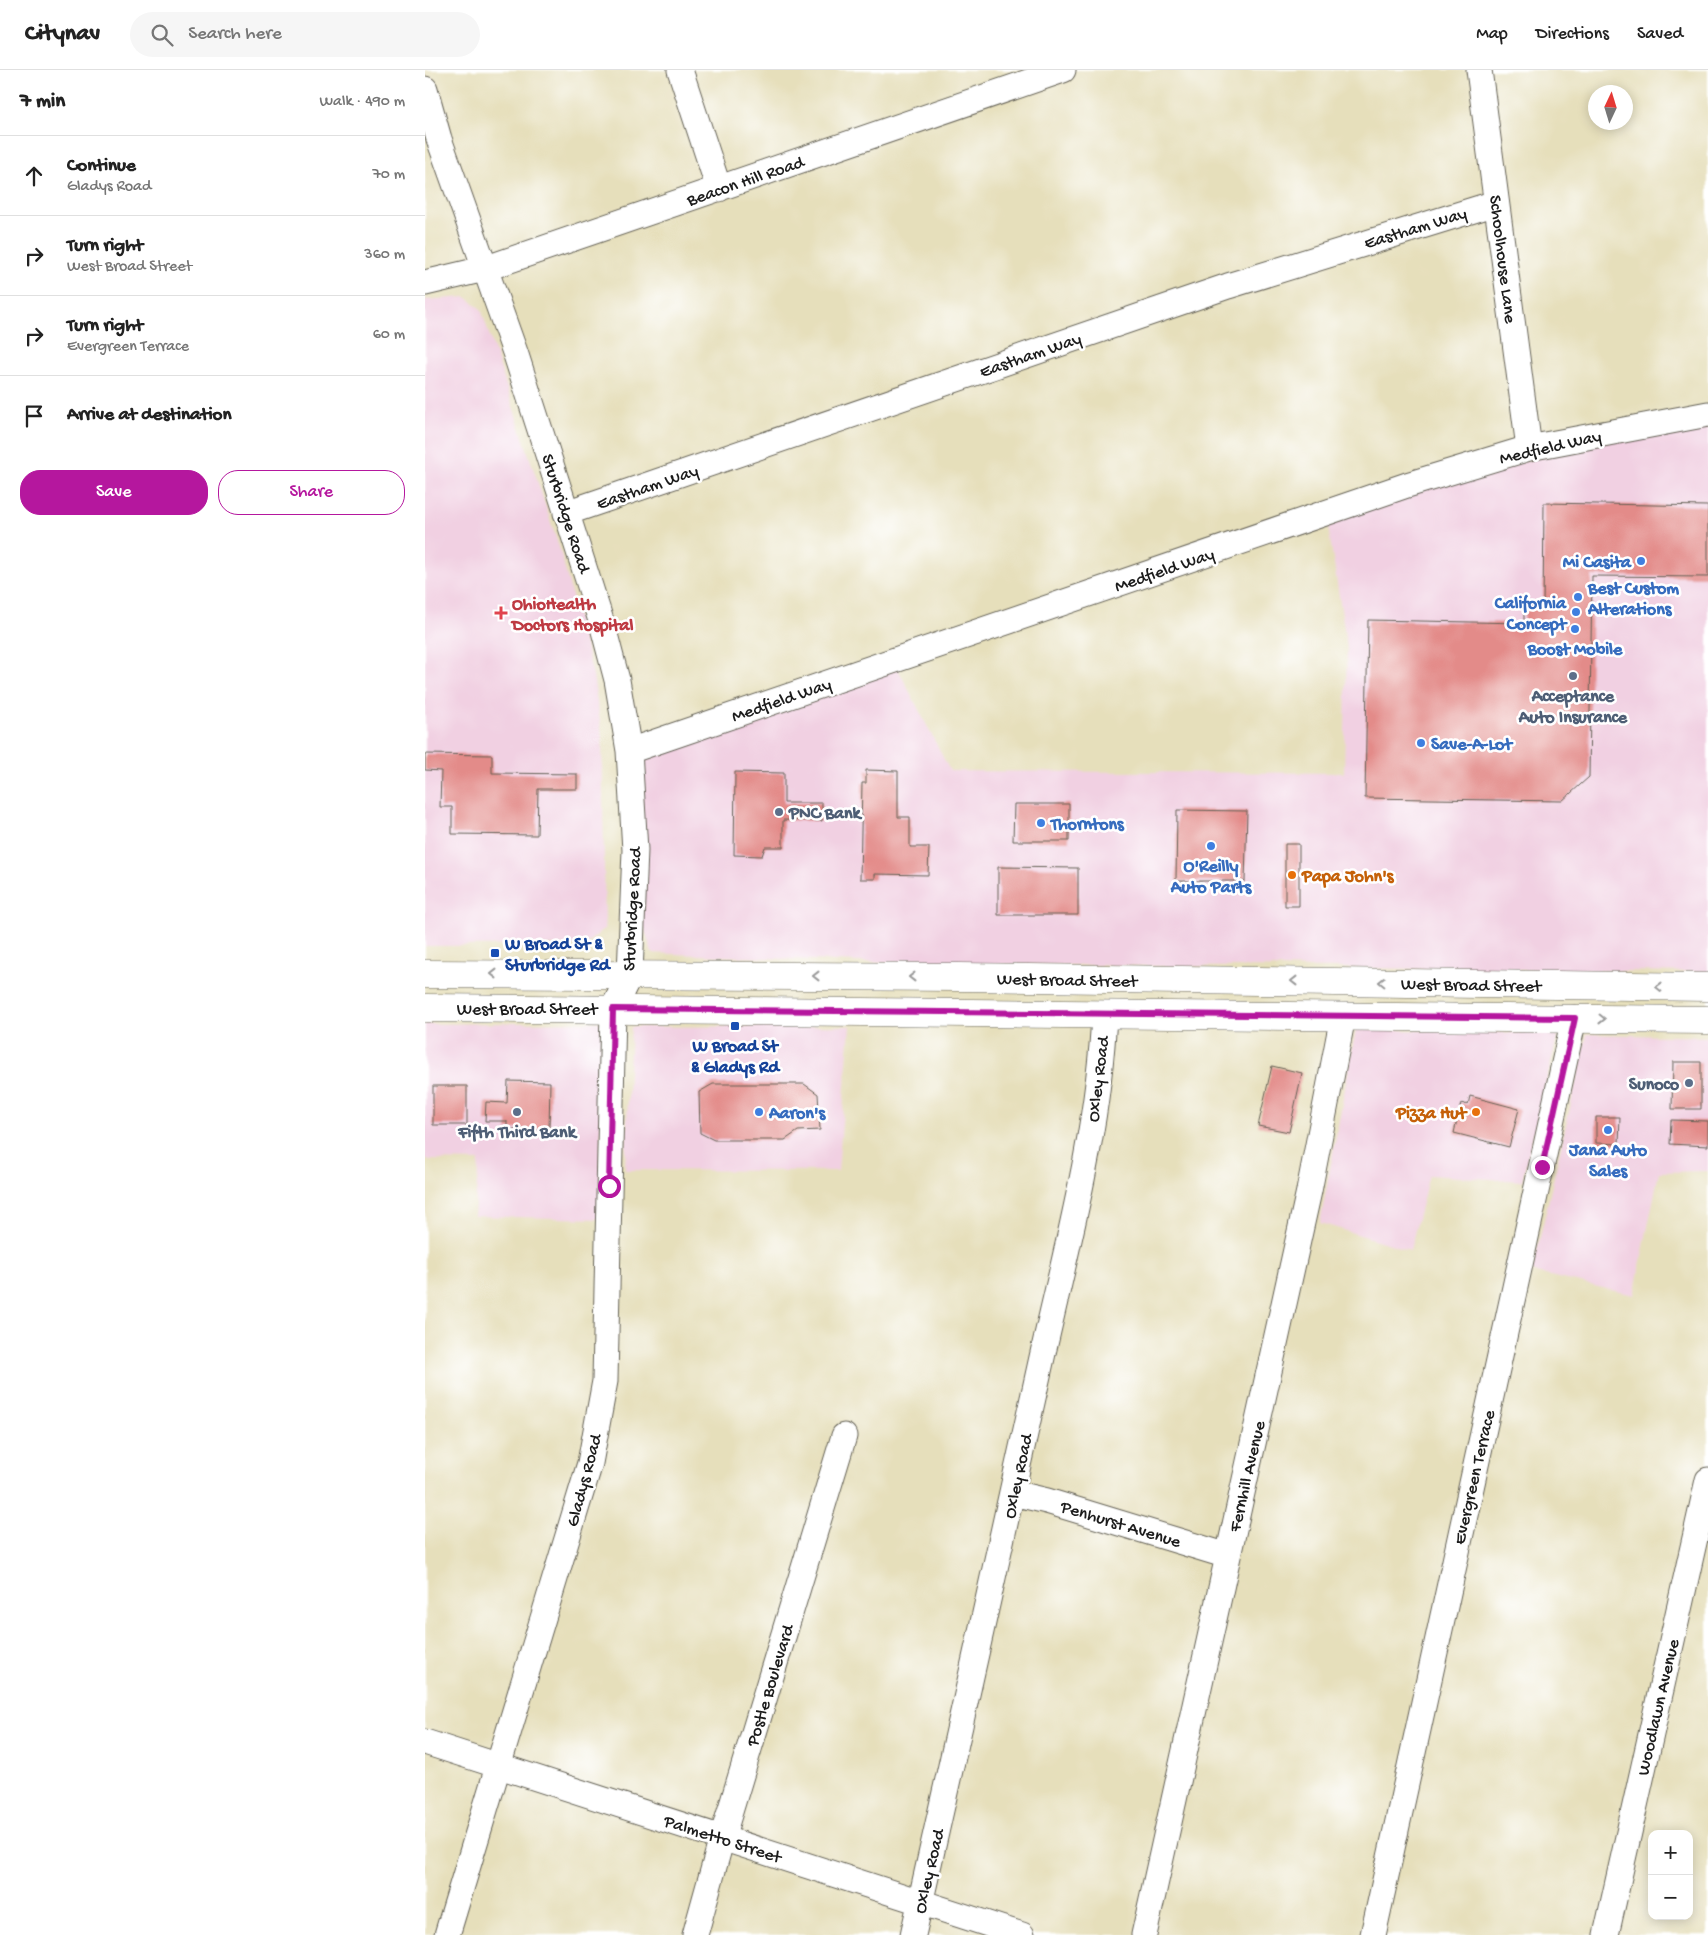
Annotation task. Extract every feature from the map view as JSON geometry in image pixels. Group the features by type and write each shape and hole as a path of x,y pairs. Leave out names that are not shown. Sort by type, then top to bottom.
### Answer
{"main road":[{"name":"West Broad Street","path":"425,974 1130,979 1708,987"},
{"path":"856,1012 898,1000 984,1001 1037,995 1110,994 1122,990 1130,979"},
{"path":"1343,1016 1359,1006 1373,1002 1575,1001 1606,986"},
{"name":"West Broad Street","path":"425,1008 1708,1020"}],"street":[{"path":"680,70 719,189"},
{"name":"Beacon Hill Road","path":"425,283 484,268 1063,70"},
{"name":"Schoolhouse Lane","path":"1479,70 1529,448"},
{"name":"Sturbridge Road","path":"425,89 439,139 516,355 603,627 617,680 629,752 635,850 630,974 613,1009"},
{"name":"Eastham Way","path":"567,513 1228,286 1496,203"},
{"name":"Medfield Way","path":"629,752 1407,485 1529,448 1708,414"},
{"name":"Gladys Road","path":"447,1935 590,1463 602,1401 605,1381 613,1009"},
{"name":"Oxley Road","path":"913,1935 1013,1493 1085,1160 1103,1057 1104,1014"},
{"name":"Fernhill Avenue","path":"1144,1935 1309,1191 1343,1016"},
{"name":"Evergreen Terrace","path":"1373,1935 1575,1018"},
{"name":"Postle Boulevard","path":"695,1935 722,1838 844,1436"},
{"name":"Woodlawn Avenue","path":"1606,1935 1708,1480"},
{"name":"Penhurst Avenue","path":"1013,1493 1047,1501 1228,1556"},
{"name":"Palmetto Street","path":"425,1742 1022,1935"}],"shaded area":[{"name":"OhioHealth Doctors Hospital","path":"466,297 481,309 560,550 593,675 602,735 605,928 585,945 425,946 425,300"},
{"path":"1708,414 1708,972 882,963 652,953 634,895 629,751 894,661 950,771 1344,773 1347,647 1326,513"},
{"path":"602,1022 600,1219 474,1216 479,1161 425,1160 425,1024"},
{"path":"850,1026 838,1171 625,1170 631,1027"},
{"path":"1356,1029 1558,1034 1522,1181 1429,1175 1410,1250 1320,1223"},
{"path":"1587,1034 1708,1037 1708,1171 1659,1172 1634,1295 1532,1272"}],"building":[{"path":"1544,503 1708,506 1708,577 1592,576 1589,777 1562,801 1365,798 1368,620 1524,623 1524,607 1543,608"},
{"path":"425,754 492,755 492,773 577,774 577,789 538,789 537,835 452,834 452,807 440,807 441,771 425,770"},
{"path":"866,770 898,771 898,817 910,817 910,847 929,847 928,875 875,874 875,879 860,879 862,783 866,783"},
{"name":"PNC Bank","path":"735,772 784,773 784,803 822,803 822,821 783,820 783,847 765,847 762,856 734,855"},
{"name":"Thorntons","path":"1014,804 1069,804 1069,841 1013,841"},
{"name":"O'Reilly Auto Parts","path":"1177,810 1247,811 1245,881 1176,881"},
{"name":"Papa John's","path":"1285,844 1299,844 1299,906 1285,906"},
{"path":"998,867 1078,868 1078,915 998,915"},
{"path":"1673,1062 1701,1062 1701,1109 1672,1109"},
{"path":"1272,1066 1302,1073 1289,1132 1258,1126"},
{"name":"Fifth Third Bank","path":"508,1081 550,1082 549,1130 507,1129 507,1121 485,1121 486,1102 507,1103"},
{"name":"Aaron's","path":"713,1084 804,1084 818,1094 820,1130 798,1131 785,1140 714,1140 700,1133 699,1092"},
{"path":"433,1086 467,1086 467,1125 433,1125"},
{"path":"1470,1096 1519,1109 1509,1147 1454,1133 1461,1103 1468,1105"},
{"name":"Jana Auto Sales","path":"1596,1117 1620,1117 1619,1144 1596,1143"},
{"path":"1671,1120 1708,1121 1708,1146 1670,1144"}],"place":[{"name":"Mi Casita","path":"1641,561"},
{"name":"Best Custom Alterations","path":"1578,597"},
{"name":"California Concept","path":"1576,612"},
{"name":"OhioHealth Doctors Hospital","path":"501,613"},
{"name":"Boost Mobile","path":"1575,629"},
{"name":"Acceptance Auto Insurance","path":"1573,676"},
{"name":"Save-A-Lot","path":"1421,743"},
{"name":"PNC Bank","path":"779,812"},
{"name":"Thorntons","path":"1041,823"},
{"name":"O'Reilly Auto Parts","path":"1211,846"},
{"name":"Papa John's","path":"1292,875"},
{"name":"W Broad St & Sturbridge Rd","path":"495,953"},
{"name":"W Broad St & Gladys Rd","path":"735,1026"},
{"name":"Sunoco","path":"1689,1083"},
{"name":"Fifth Third Bank","path":"517,1112"},
{"name":"Aaron's","path":"759,1112"},
{"name":"Pizza Hut","path":"1476,1112"},
{"name":"Jana Auto Sales","path":"1608,1130"}],"route":[{"path":"609,1186 613,1009 1575,1018 1542,1167"}]}
